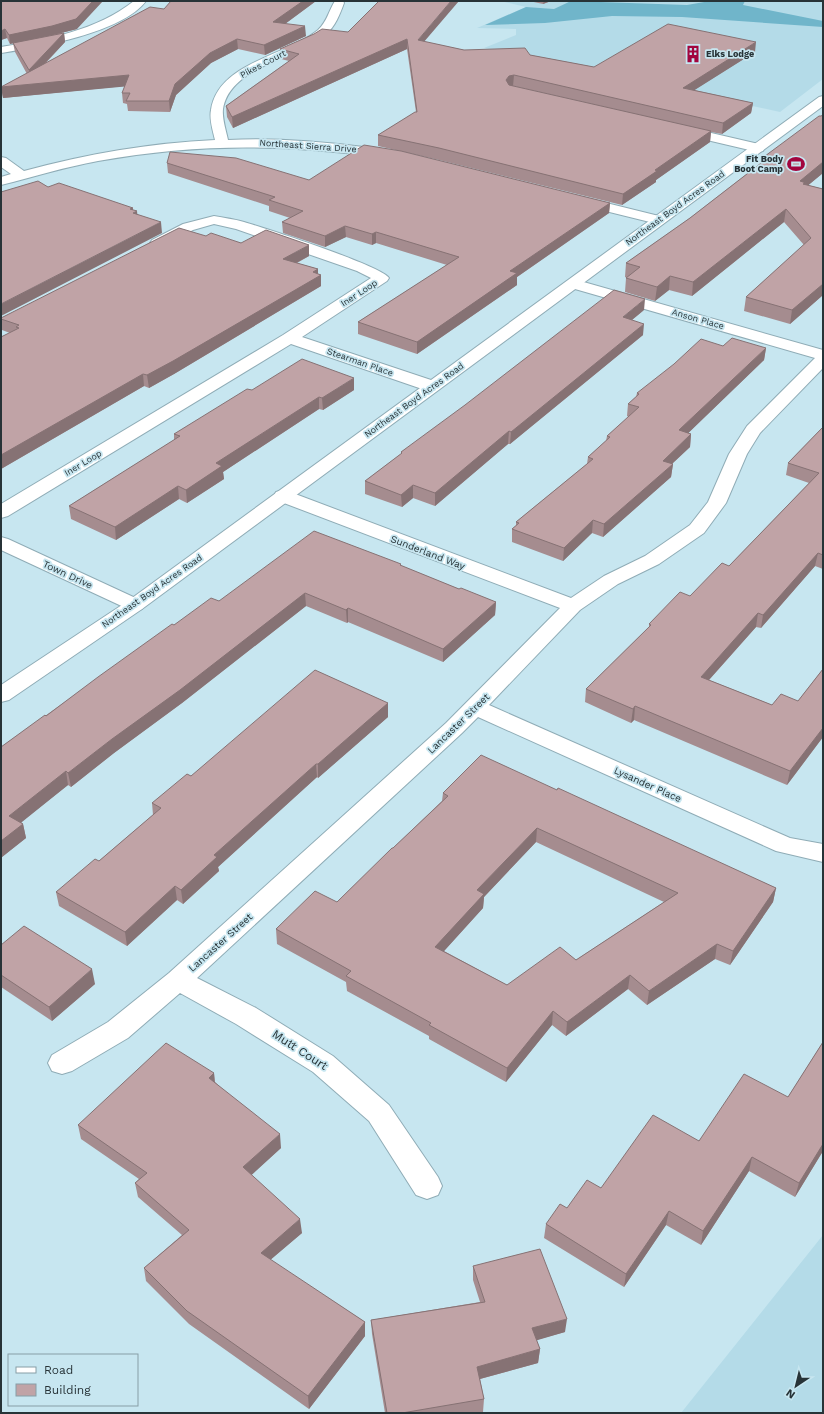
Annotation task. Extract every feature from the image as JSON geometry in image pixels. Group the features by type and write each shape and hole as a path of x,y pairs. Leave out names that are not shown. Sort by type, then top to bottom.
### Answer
{"street":[{"path":"1,50 50,41 106,24 125,14 141,1"},
{"name":"Pikes Court","path":"222,142 217,109 224,89 242,74 268,59 303,44 322,31 334,16 339,3"},
{"name":"Northeast Boyd Acres Road","path":"1,695 135,605 431,386 821,103"},
{"path":"666,126 758,148"},
{"name":"Northeast Sierra Drive","path":"1,181 21,175 115,154 164,146 222,142 280,142 344,147 401,156"},
{"path":"1,161 21,175"},
{"path":"566,197 658,220"},
{"name":"Iner Loop","path":"1,512 288,338 382,278 362,268 253,230 214,220 188,227 147,248"},
{"name":"Anson Place","path":"572,284 823,355"},
{"name":"Stearman Place","path":"288,338 431,386"},
{"name":"Lancaster Street","path":"62,1063 118,1030 178,980 475,707 573,606 611,580 652,560 697,529 717,503 738,454 753,430 823,359"},
{"name":"Sunderland Way","path":"283,496 573,606"},
{"name":"Town Drive","path":"1,543 135,605"},
{"name":"Lysander Place","path":"475,707 785,845 823,852"},
{"name":"Mutt Court","path":"178,980 246,1016 323,1064 379,1113 427,1186"}],"shaded area":[{"path":"500,1 823,1 823,79 780,112 484,48 516,35 516,29 477,28 526,7"},
{"path":"571,1 687,5 710,1 745,1 743,5 823,21 823,27 682,17 612,16 545,23 485,25 526,7 554,9"},
{"path":"823,1235 823,1413 681,1413"}],"building":[{"path":"1,1 93,1 76,19 52,26 9,35 5,29 1,31"},
{"path":"171,1 303,1 273,22 305,26 264,45 237,39 210,53 175,84 169,101 126,101 130,93 122,93 129,75 1,87 150,7 164,9"},
{"path":"379,1 451,1 418,40 464,50 525,48 530,55 594,67 668,24 756,42 683,88 753,103 723,123 514,75 509,76 506,80 509,85 711,131 623,194 439,148 378,135 417,112 407,39 232,117 226,106 299,54 280,49 322,29 348,32"},
{"path":"64,33 29,70 13,43"},
{"path":"823,115 823,162 800,181 806,183 803,184 823,189 823,284 792,310 746,297 811,238 786,209 693,282 670,276 657,287 626,278 640,267 626,263 690,218 765,160 761,159 819,116"},
{"path":"364,145 401,151 610,203 510,271 517,273 417,342 358,322 459,257 376,232 372,234 345,226 325,236 282,222 303,211 269,200 275,197 167,163 170,152 236,158 309,180"},
{"path":"38,181 48,187 59,183 133,208 130,209 137,211 133,213 161,222 1,304 1,192"},
{"path":"179,228 206,236 211,233 241,243 266,230 309,245 283,259 318,269 313,272 321,275 173,361 147,375 143,374 1,455 1,337 19,328 16,327 19,325 1,318"},
{"path":"614,290 645,299 623,317 644,324 511,432 509,431 435,493 413,485 401,495 365,481 402,453 401,452 465,405"},
{"path":"732,338 766,348 679,430 691,434 663,461 673,464 604,524 593,520 564,548 512,529 519,523 516,522 593,459 588,457 610,437 607,436 639,407 628,404 639,394 637,393 674,364 701,339 723,346"},
{"path":"302,359 354,378 322,398 319,397 216,463 222,466 186,490 178,486 115,527 69,506 180,436 174,434 247,389 252,390"},
{"path":"823,427 823,555 818,553 763,615 758,613 701,677 772,705 781,694 798,701 823,669 823,728 790,771 635,706 633,709 586,689 651,625 649,624 680,592 690,596 722,563 729,566 819,473 788,463"},
{"path":"314,531 401,564 400,565 459,589 461,588 496,602 443,649 348,608 346,610 305,593 180,690 68,773 66,771 9,816 23,824 1,841 1,747 172,624 174,625 211,598 219,601"},
{"path":"315,670 388,703 318,764 316,764 214,855 217,857 181,890 175,886 125,932 56,892 95,859 99,861 161,808 152,803 187,774 191,776"},
{"path":"481,755 557,790 558,788 776,888 733,951 717,944 649,991 630,975 567,1022 553,1011 507,1068 429,1025 431,1023 346,976 351,971 276,929 315,891 337,902 448,796 443,793","holes":["537,828 678,893 576,960 560,947 507,985 435,947 484,894 477,890"]},
{"path":"24,926 92,969 49,1007 1,975 1,945"},
{"path":"823,1042 823,1144 799,1183 752,1157 703,1231 669,1211 626,1274 546,1224 560,1204 567,1208 587,1180 601,1188 653,1115 699,1141 744,1074 788,1097"},
{"path":"166,1043 214,1073 209,1078 280,1134 243,1167 300,1219 261,1253 365,1322 308,1396 187,1311 144,1268 189,1230 135,1183 147,1173 78,1125"},
{"path":"540,1249 567,1319 532,1328 540,1349 477,1367 484,1399 402,1413 387,1413 371,1320 485,1302 473,1266"}],"place":[{"name":"Elks Lodge","path":"693,54"},
{"name":"Fit Body Boot Camp","path":"796,164"}]}
